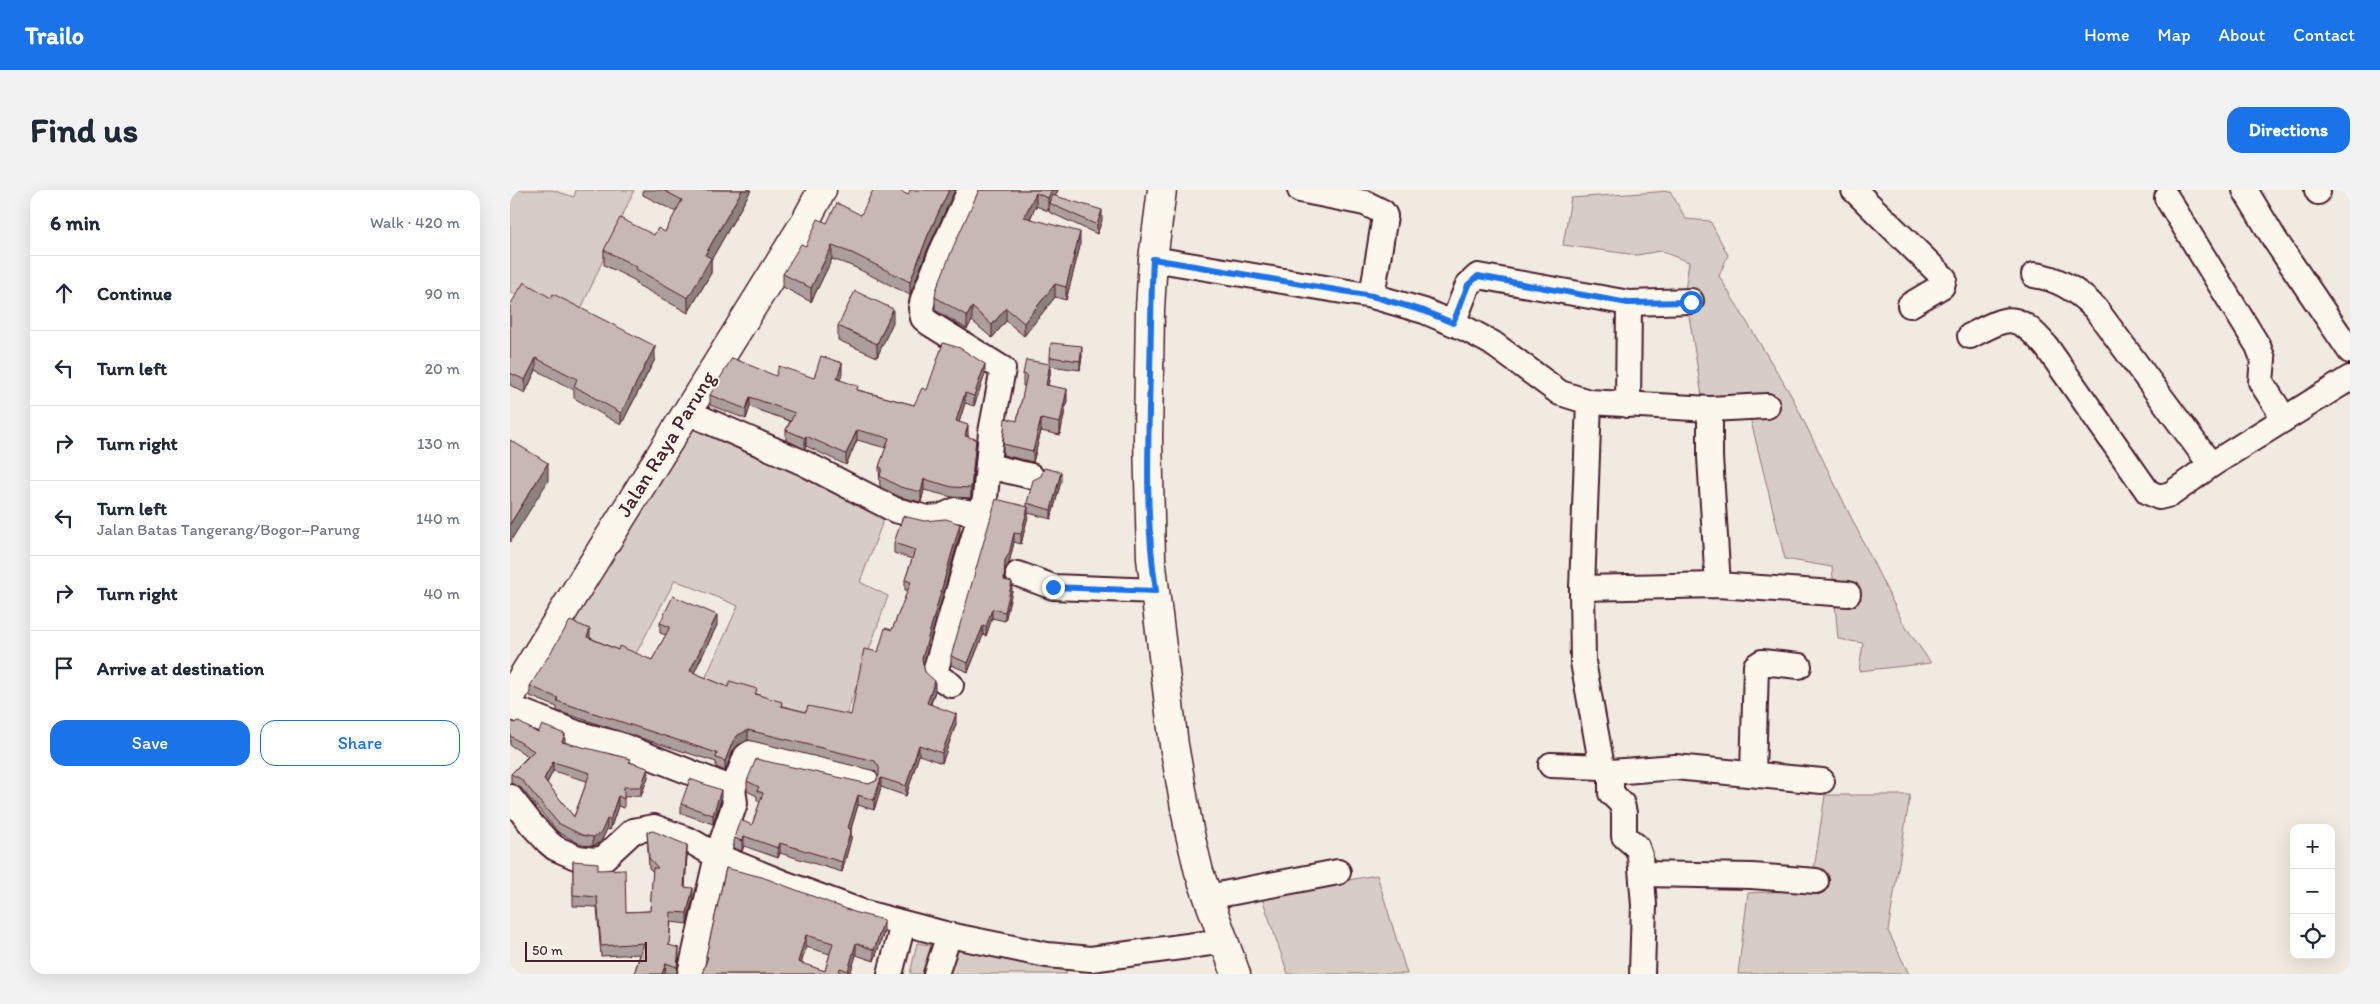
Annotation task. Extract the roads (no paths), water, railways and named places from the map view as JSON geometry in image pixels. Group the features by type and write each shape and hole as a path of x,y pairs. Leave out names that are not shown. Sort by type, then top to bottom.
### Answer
{"main road":[{"name":"Jalan Raya Parung","path":"510,697 686,412 816,190"},
{"name":"Jalan Raya Parung","path":"510,661 671,408 816,190"},
{"path":"1162,190 1153,259 1150,308 1148,490 1151,558 1174,745 1189,830 1208,897 1236,974"}],"street":[{"path":"951,684 941,679 935,672 985,498 991,432 1003,369 929,323 923,318 921,308 941,253 970,190"},
{"path":"1300,190 1365,203 1383,212 1384,216 1372,296"},
{"path":"1854,190 1944,278 1942,286 1910,305"},
{"path":"2245,190 2275,240 2350,350"},
{"path":"2167,198 2258,346 2263,359 2261,382 2284,418"},
{"path":"1153,259 1372,296 1424,311 1492,343 1560,393 1589,402 1710,409 1767,406"},
{"path":"2034,275 2058,281 2084,297 2095,308 2211,465"},
{"path":"1453,323 1468,285 1478,276 1628,303 1691,302"},
{"path":"1628,303 1628,405"},
{"path":"1970,336 2001,320 2010,319 2019,322 2033,331 2046,346 2151,494 2159,497 2171,494 2211,465 2350,378"},
{"path":"1589,402 1582,588 1583,662 1611,793 1622,804 1624,836 1639,850 1644,905 1642,974"},
{"path":"1710,409 1710,457 1718,585"},
{"path":"686,412 804,463 895,510 927,518 940,517 956,510 980,514"},
{"path":"988,466 1031,476"},
{"path":"1018,574 1053,587 1156,591"},
{"path":"1582,588 1718,585 1848,594"},
{"path":"1753,774 1756,666 1762,662 1799,666"},
{"path":"510,707 576,734 618,744 733,789"},
{"path":"690,974 718,856 735,803 733,789 746,756 750,753 866,781"},
{"path":"1551,765 1607,769 1675,767 1822,781"},
{"path":"510,797 532,826 548,842 555,848 578,858 594,860 604,858 633,831 647,827 661,829 689,840 718,856 827,900 903,924 949,935 1073,959 1144,964 1225,941"},
{"path":"1208,897 1338,872"},
{"path":"1642,874 1752,876 1816,881"},
{"path":"890,974 903,924"},
{"path":"936,974 949,935"}]}
